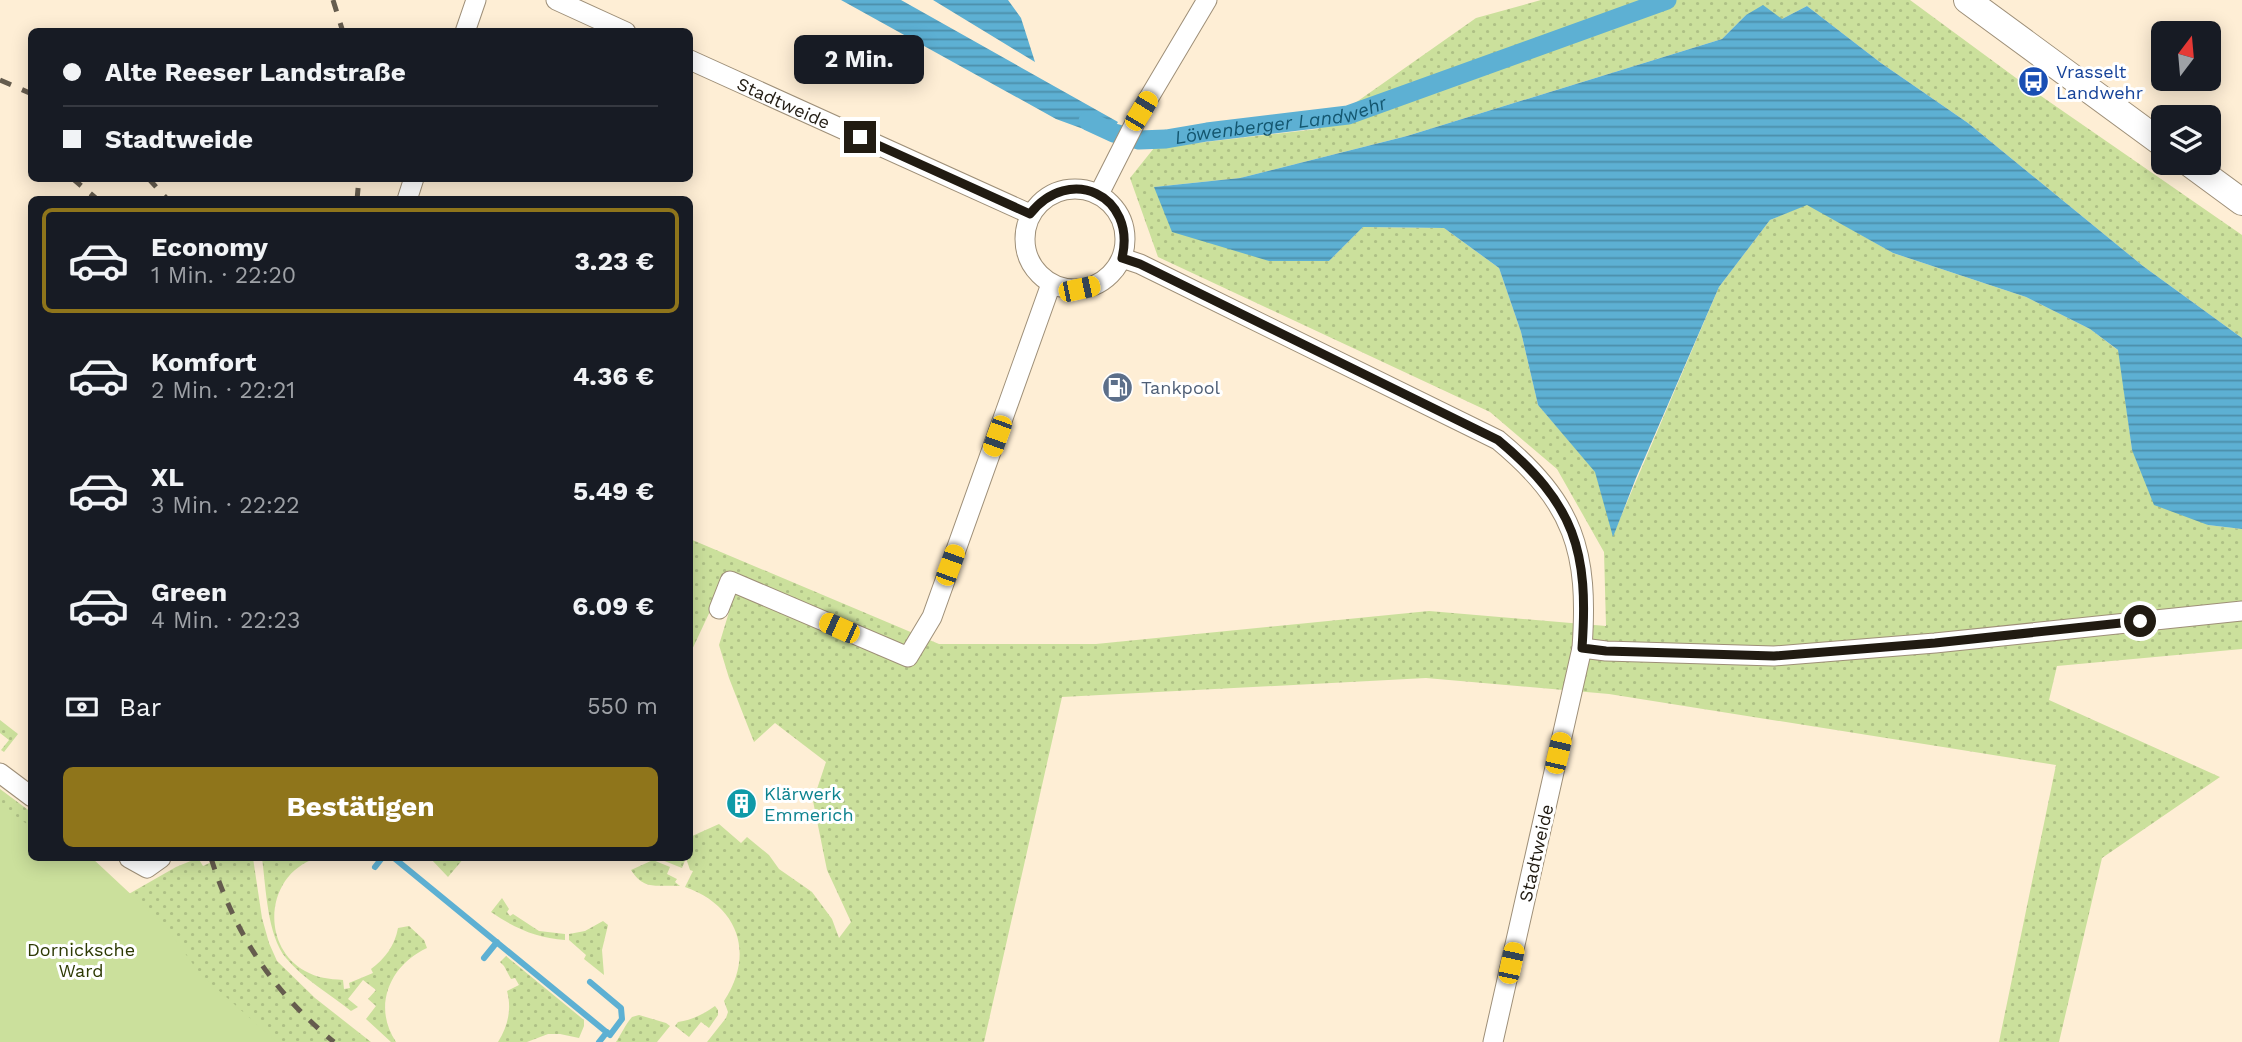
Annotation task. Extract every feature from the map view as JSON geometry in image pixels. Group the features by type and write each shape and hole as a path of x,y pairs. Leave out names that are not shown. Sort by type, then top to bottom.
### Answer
{"main road":[{"path":"1967,0 2151,135"},
{"path":"2205,175 2242,202"}],"street":[{"path":"466,28 476,0"},
{"path":"556,0 617,28"},
{"path":"1098,194 1141,111 1208,0"},
{"name":"Stadtweide","path":"693,61 1030,214"},
{"path":"1084,189 1098,194 1115,209 1125,228 1122,258 1105,280 1092,286 1079,289 1051,284 1038,274 1029,261 1024,245 1030,214 1040,202 1060,191 1084,189"},
{"name":"Stadtweide","path":"1122,258 1140,264 1498,440 1526,463 1549,491 1571,527 1581,562 1585,609 1582,648 1493,1042"},
{"path":"719,608 730,580 908,657 932,617 1051,284"},
{"path":"1582,648 1774,656 1935,643 2242,611"},
{"path":"0,774 28,794"}],"green space":[{"path":"1541,0 1910,0 2031,89 2151,172 2151,175 2155,175 2242,235 2242,338 2143,266 1968,123 1881,63 1807,6 1782,19 1746,15 1722,39 1407,136 1240,178 1154,187 1329,261 1363,227 1444,228 1499,268 1521,332 1538,405 1596,472 1613,535 1719,287 1770,220 1807,204 1893,253 2026,297 2090,329 2119,351 2132,450 2208,525 2242,529 2242,649 2057,666 2049,700 2220,777 2102,858 2059,1042 1999,1042 2056,765 1609,694 1426,678 1062,697 984,1042 707,1042 726,1018 728,1012 724,1001 739,966 740,949 729,919 718,906 685,887 693,871 687,861 693,861 693,836 719,824 741,843 747,837 769,855 779,869 812,892 832,919 839,938 851,922 827,870 813,801 826,762 775,723 754,742 719,645 729,612 712,607 693,648 693,540 939,644 1096,644 1429,611 1606,626 1604,552 1557,469 1490,412 1158,257 1130,178 1154,148 1318,129 1476,18"},
{"path":"0,720 18,734 4,752 1,750 9,740 0,733"},
{"path":"0,789 28,810 28,849 0,842"},
{"name":"Dornicksche Ward","path":"0,805 28,825 28,861 95,861 166,927 200,974 277,1042 0,1042"},
{"name":"Dornicksche Ward","path":"191,861 200,861 203,866 214,861 253,861 262,918 277,961 315,998 371,1042 40,1042 0,869 113,903"},
{"path":"262,861 311,861 300,866 287,878 279,893 275,928 280,944 290,959 310,973 323,978 343,980 344,989 350,988 349,983 373,973 371,969 389,951 398,928 409,926 424,940 427,948 403,965 389,988 386,1015 396,1042 391,1042 366,1019 376,1006 368,999 376,990 363,980 348,999 358,1007 351,1011 293,966 275,937 266,896"},
{"path":"433,861 461,861 448,877"},
{"path":"655,861 670,867 667,874 677,879 675,882 680,886 647,884 631,870"},
{"path":"664,861 685,861 682,868"},
{"path":"502,898 510,916 513,914 539,931 565,934 565,940 526,931 491,912"},
{"path":"603,921 608,925 602,950 604,975 584,959 586,955 569,940 569,934 585,931"},
{"path":"506,956 584,1020 579,1038 548,1034 527,1042 498,1042 508,1017 507,991 519,985 515,978 511,979 500,962"},
{"path":"715,1006 718,1015 709,1028 701,1022 689,1037 675,1026 678,1022 698,1016"},
{"path":"639,1015 670,1026 657,1042 616,1042 632,1017"}],"water":[{"path":"841,0 901,0 1118,122 1108,138 1056,119"},
{"path":"933,0 1008,0 1021,18 1035,62"},
{"path":"1763,5 1782,19 1807,6 1881,63 1968,123 2143,266 2242,338 2242,529 2208,525 2154,505 2132,450 2118,350 2090,329 2026,297 1893,253 1807,205 1770,220 1719,287 1613,537 1595,472 1538,405 1521,332 1499,268 1444,228 1363,227 1329,261 1269,261 1172,232 1154,187 1240,178 1407,136 1722,39 1746,15"}],"waterway":[{"name":"Löwenberger Landwehr","path":"1088,121 1114,133 1139,140 1166,139 1348,115 1667,0"},
{"path":"375,867 380,861"},
{"path":"398,861 610,1035 622,1019 621,1008 590,982"},
{"path":"484,958 497,942"},
{"path":"599,1042 607,1032"}],"railway":[{"path":"333,0 342,28"},
{"path":"0,80 28,92"},
{"path":"77,182 93,196"},
{"path":"152,182 164,196"},
{"path":"357,196 359,182"},
{"path":"212,861 232,912 258,959 292,1002 334,1042"}],"place":[{"name":"Vrasselt Landwehr","path":"2033,81"},
{"name":"Tankpool","path":"1118,387"},
{"name":"Klärwerk Emmerich","path":"741,803"}],"route":[{"path":"860,137 1030,214 1040,202 1053,193 1084,189 1098,194 1110,203 1125,228 1122,258 1140,264 1498,440 1526,463 1549,491 1571,527 1581,562 1585,609 1582,648 1774,656 1935,643 2140,621"}]}
